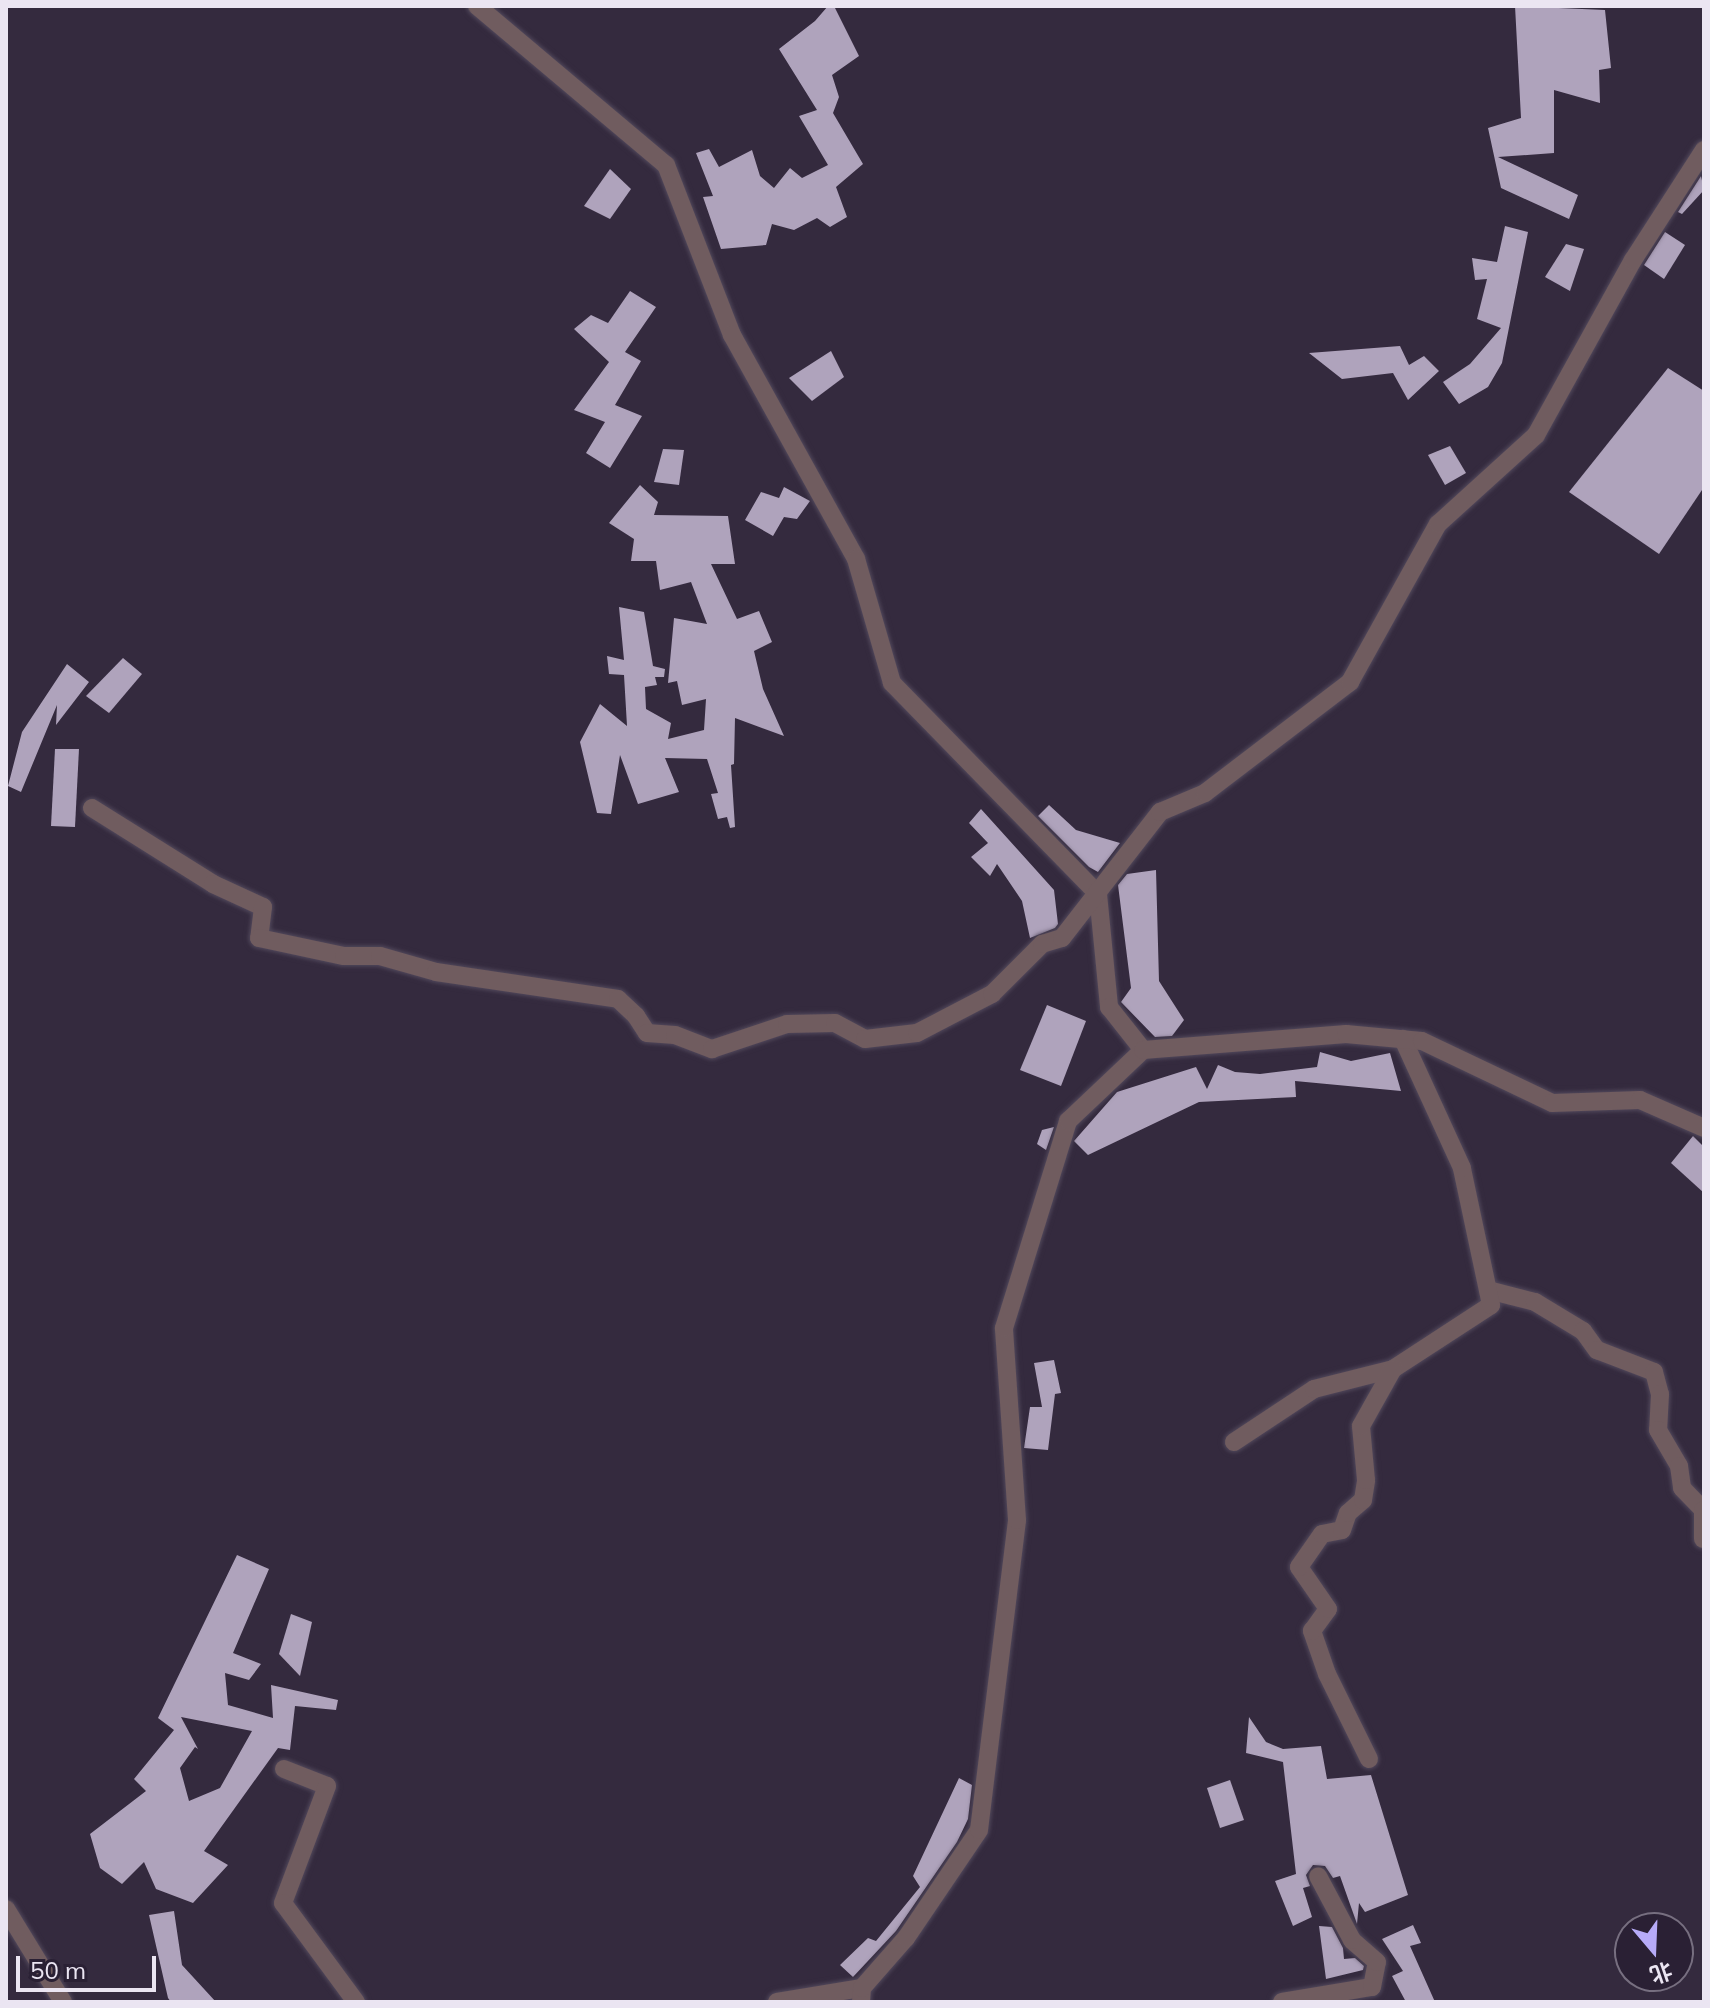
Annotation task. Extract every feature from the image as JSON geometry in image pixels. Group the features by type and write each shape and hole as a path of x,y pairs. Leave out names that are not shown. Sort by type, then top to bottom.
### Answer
{"street":[{"path":"477,6 666,165 732,335 856,559 892,683 1098,894 1109,1007 1143,1050"},
{"path":"92,808 213,884 263,907 259,938 344,956 380,956 436,972 618,999 636,1016 647,1033 675,1035 712,1049 787,1024 835,1023 865,1039 917,1033 992,994 1042,944 1062,938 1160,812 1205,793 1350,682 1438,524 1536,435 1633,260 1704,150"},
{"path":"777,2002 781,1998 861,1995 906,1938 979,1830 1017,1520 1004,1328 1068,1121 1143,1050 1346,1034 1422,1041 1552,1103 1640,1100 1704,1128"},
{"path":"1234,1442 1314,1389 1393,1369 1491,1305 1462,1168 1403,1039"},
{"path":"1488,1290 1535,1302 1583,1331 1597,1350 1654,1372 1660,1394 1658,1430 1679,1466 1682,1488 1703,1510 1703,1539"},
{"path":"1369,1759 1327,1674 1312,1631 1328,1609 1299,1567 1322,1534 1342,1530 1348,1513 1363,1500 1366,1480 1361,1426 1393,1369"},
{"path":"284,1769 327,1786 283,1903 356,2002"},
{"path":"1282,2002 1372,1987 1377,1962 1352,1940 1318,1876"},
{"path":"6,1909 63,2002"}],"building":[{"path":"828,6 834,6 859,56 832,75 839,97 833,113 863,164 836,187 847,217 830,227 817,218 794,230 772,224 766,245 721,249 703,197 713,196 696,153 709,149 719,167 752,150 760,176 774,188 790,168 802,178 828,165 799,116 817,110 779,49 815,21"},
{"path":"1515,6 1605,10 1611,68 1599,70 1600,103 1554,90 1554,153 1498,157 1578,195 1569,219 1501,188 1488,128 1521,118"},
{"path":"610,169 631,189 610,219 584,206"},
{"path":"1701,176 1704,190 1682,214 1678,212"},
{"path":"1505,226 1528,232 1502,363 1488,387 1459,404 1443,382 1470,364 1501,328 1477,319 1487,279 1475,280 1472,258 1497,262"},
{"path":"1665,232 1685,245 1664,279 1644,265"},
{"path":"1566,244 1584,249 1570,291 1545,277"},
{"path":"630,291 656,307 625,352 641,361 615,405 642,416 610,468 586,453 605,422 574,410 609,362 574,329 591,315 608,323"},
{"path":"1400,346 1409,365 1424,356 1439,371 1408,400 1393,373 1342,379 1309,353"},
{"path":"831,351 844,377 812,401 789,378"},
{"path":"1668,368 1704,391 1704,487 1659,554 1569,492"},
{"path":"1450,446 1466,473 1445,485 1428,455"},
{"path":"663,449 684,450 679,485 654,482"},
{"path":"640,485 658,502 654,515 728,516 735,564 711,564 737,619 759,611 772,642 754,651 763,689 784,736 735,718 734,764 731,765 735,827 730,828 727,817 718,819 711,794 718,793 707,759 665,758 679,792 638,804 620,755 611,814 597,813 580,742 600,704 627,726 624,675 609,674 607,656 624,660 619,607 644,612 653,666 665,669 664,677 655,677 657,685 645,687 646,709 671,723 668,739 704,730 706,699 682,705 677,681 668,683 674,618 707,624 691,582 660,590 656,561 631,561 634,539 609,523"},
{"path":"784,487 810,501 797,519 784,517 773,536 745,520 761,492 779,498"},
{"path":"123,658 142,674 109,713 86,696"},
{"path":"67,664 89,682 56,725 57,705 21,792 8,786 22,732"},
{"path":"55,749 79,749 75,827 51,826"},
{"path":"1049,805 1076,830 1120,843 1098,872 1089,867 1038,816"},
{"path":"981,809 1054,890 1058,924 1055,928 1030,938 1022,901 997,864 990,876 971,857 988,843 969,823"},
{"path":"1156,870 1159,981 1184,1020 1172,1036 1155,1037 1121,1002 1131,988 1118,885 1127,874"},
{"path":"1047,1005 1086,1021 1061,1086 1020,1070"},
{"path":"1320,1052 1351,1061 1390,1053 1401,1091 1295,1081 1296,1097 1199,1102 1088,1155 1074,1141 1117,1092 1196,1067 1207,1089 1218,1065 1235,1072 1260,1074 1317,1067"},
{"path":"1054,1127 1046,1150 1037,1144 1042,1130"},
{"path":"1693,1136 1704,1147 1704,1193 1671,1163"},
{"path":"1054,1360 1061,1393 1055,1394 1048,1450 1024,1448 1030,1407 1042,1407 1034,1363"},
{"path":"237,1555 269,1569 233,1653 261,1664 249,1680 225,1673 228,1705 273,1718 271,1685 338,1700 336,1710 295,1706 290,1750 278,1748 204,1851 228,1865 193,1903 156,1889 144,1862 122,1884 100,1868 90,1834 146,1791 134,1779 174,1730 158,1718","holes":["181,1717 252,1731 220,1788 189,1801 180,1768 195,1747 198,1749"]},
{"path":"291,1614 312,1622 300,1676 279,1654"},
{"path":"1249,1717 1266,1742 1283,1749 1321,1746 1327,1779 1371,1775 1408,1895 1365,1912 1359,1903 1357,1924 1340,1876 1333,1878 1325,1866 1313,1865 1306,1875 1310,1886 1303,1888 1312,1917 1293,1926 1275,1881 1296,1874 1283,1762 1246,1753"},
{"path":"959,1778 972,1785 968,1819 957,1842 896,1931 853,1977 840,1965 868,1938 876,1941 920,1887 913,1876"},
{"path":"1230,1780 1244,1820 1220,1828 1207,1788"},
{"path":"174,1911 182,1965 216,2002 171,2002 168,1998 149,1915"},
{"path":"1413,1925 1421,1943 1410,1946 1435,2002 1406,2002 1392,1976 1403,1971 1382,1939"},
{"path":"1319,1926 1332,1927 1343,1948 1344,1959 1355,1958 1364,1966 1363,1970 1326,1979"}]}
